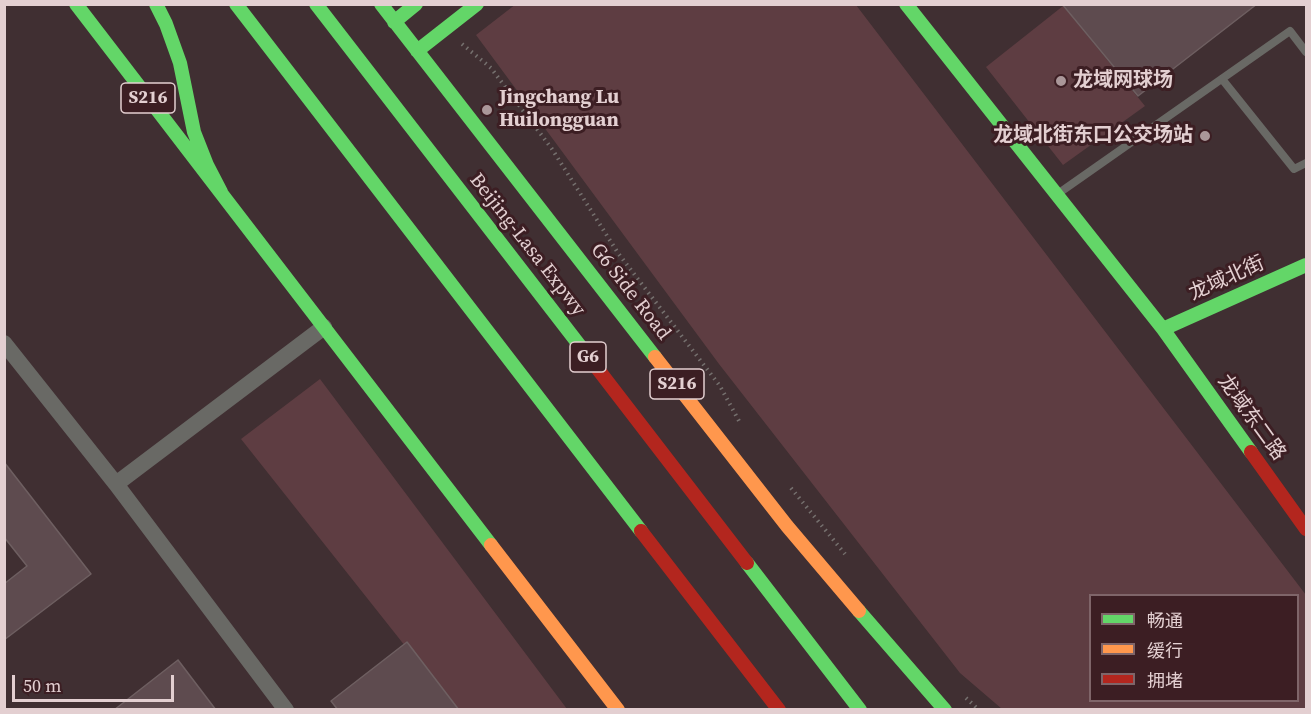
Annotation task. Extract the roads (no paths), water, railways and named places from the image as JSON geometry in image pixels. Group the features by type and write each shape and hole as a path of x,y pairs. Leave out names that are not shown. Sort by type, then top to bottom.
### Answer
{"main road":[{"name":"S216","path":"76,4 618,710"},
{"path":"156,4 180,63 194,132 221,192"},
{"path":"236,4 779,710"},
{"name":"Beijing-Lasa Expwy","path":"316,4 861,710"},
{"name":"G6 Side Road","path":"381,4 787,526 902,663 945,710"},
{"path":"394,22 416,4"},
{"path":"417,51 477,4"},
{"name":"龙域东二路","path":"906,4 1163,329 1306,529"},
{"name":"龙域北街","path":"1163,329 1306,265"}],"street":[{"path":"116,484 324,327"},
{"path":"4,343 116,484 286,710"}],"lane":[{"path":"1057,195 1290,31 1306,52"},
{"path":"1222,79 1294,169 1306,163"}],"place":[{"name":"龙域网球场","path":"1061,81"},
{"name":"Jingchang Lu Huilongguan","path":"487,110"},
{"name":"龙域北街东口公交场站","path":"1205,136"}]}
